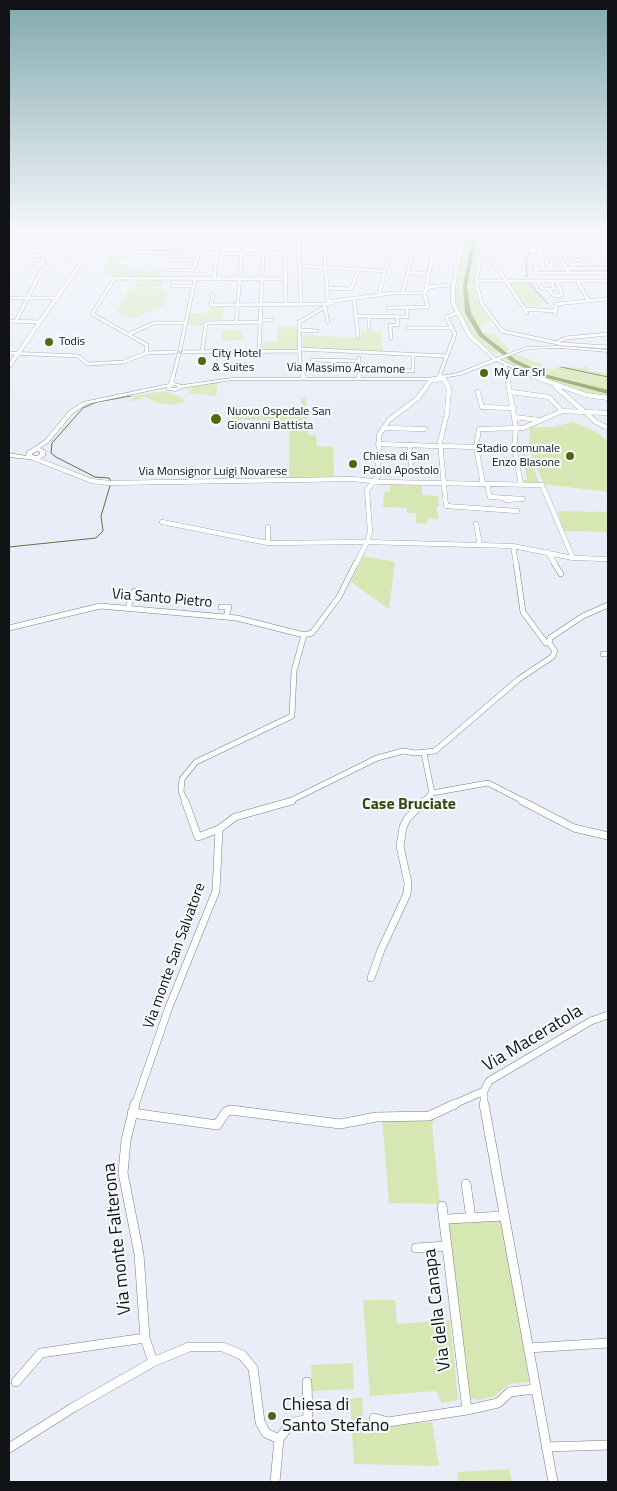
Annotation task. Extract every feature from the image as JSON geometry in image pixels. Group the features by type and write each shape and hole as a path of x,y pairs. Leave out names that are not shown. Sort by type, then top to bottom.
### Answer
{"main road":[{"path":"9,366 55,300"},
{"path":"452,300 456,314 476,344 497,358"},
{"name":"Via Massimo Arcamone","path":"34,450 47,442 71,412 85,403 104,397 232,379 358,378 436,380 459,374 513,352 531,348 608,350"},
{"name":"Via Massimo Arcamone","path":"44,452 47,442"},
{"path":"33,458 29,455 34,450"},
{"path":"34,450 44,452 40,457 33,458 11,455 34,450"}],"street":[{"path":"16,321 26,300"},
{"path":"101,300 92,314 147,345 146,353"},
{"path":"170,387 174,378 190,300"},
{"path":"212,300 211,305 320,303 342,300"},
{"path":"236,322 238,300"},
{"path":"259,351 262,300"},
{"path":"286,300 286,304"},
{"path":"354,300 358,337"},
{"path":"388,308 428,307 427,300"},
{"path":"481,300 500,330 555,343 608,350"},
{"path":"518,300 526,311 555,313 557,309 556,304 602,300"},
{"path":"564,300 566,304"},
{"path":"598,300 601,305"},
{"path":"304,378 299,350 300,320 325,308 330,302"},
{"path":"325,308 328,322"},
{"path":"356,316 407,317 407,308"},
{"path":"456,314 446,317 453,328 454,336 436,380 418,398 393,416 383,428 378,444 378,476 367,490 370,532 367,542 339,597 312,633 304,635 297,654 294,671 292,716 196,762 188,768 182,779 181,791 198,837 219,829 236,817 292,801 377,758 403,751 435,751 519,679 552,657 555,651 549,643 550,638 583,616 608,605"},
{"path":"368,316 369,328"},
{"path":"391,338 390,326 398,325 397,317"},
{"path":"202,352 206,323 272,320"},
{"path":"9,321 40,322"},
{"path":"129,334 154,323 185,323"},
{"path":"408,328 453,328"},
{"path":"299,330 318,332"},
{"path":"555,343 566,338 608,334"},
{"path":"9,353 78,356 88,364 124,362 146,353 179,352 299,350 446,356"},
{"path":"358,378 359,352"},
{"path":"382,370 413,371 413,355"},
{"path":"497,358 506,364 554,385 608,398"},
{"path":"312,360 359,361"},
{"path":"506,364 514,408 516,429 514,447 521,485"},
{"path":"174,378 179,386"},
{"path":"436,380 449,388 439,446 447,507 516,511"},
{"path":"554,385 596,422 608,428"},
{"path":"478,392 482,407 514,408"},
{"path":"511,392 549,397 562,411"},
{"path":"508,510 506,499 490,497 485,484 476,447 480,429 516,429 543,421 547,416 562,411 608,414"},
{"path":"514,417 543,421"},
{"path":"383,428 425,429"},
{"path":"378,444 476,447"},
{"path":"410,445 411,468 426,470"},
{"name":"Via Monsignor Luigi Novarese","path":"44,452 54,464"},
{"name":"Via Monsignor Luigi Novarese","path":"33,458 54,464 92,480 109,483 273,482 353,479 443,484 542,485 573,558"},
{"path":"162,522 268,544 367,542 513,546 573,558 608,559"},
{"path":"476,524 480,545"},
{"path":"268,527 268,544"},
{"path":"513,546 523,612 546,643"},
{"path":"548,552 561,574"},
{"path":"128,608 134,591"},
{"name":"Via Santo Pietro","path":"9,628 100,606 226,617 304,635"},
{"name":"Via Santo Pietro","path":"221,607 229,608 226,617"},
{"path":"424,752 432,793"},
{"path":"371,978 380,950 407,894 408,883 400,846 403,827 407,819 432,793 471,784 488,783 574,828 608,836"},
{"name":"Via monte San Salvatore","path":"132,1113 169,1007 200,935 216,891 219,829"},
{"name":"Via Maceratola","path":"553,1482 504,1216 484,1091 489,1081 591,1021 608,1015"},
{"path":"132,1113 217,1125 226,1112 232,1110 340,1124 376,1116 429,1116 484,1091"},
{"name":"Via monte Falterona","path":"132,1113 126,1140 123,1172 139,1254 145,1338 153,1362"},
{"path":"466,1184 471,1218"},
{"name":"Via della Canapa","path":"442,1206 467,1410"},
{"path":"447,1219 504,1216"},
{"path":"416,1248 447,1246"},
{"path":"16,1382 41,1353 145,1338"},
{"path":"528,1348 608,1343"},
{"path":"9,1448 74,1407 153,1362 189,1347 223,1347 242,1355 252,1368 260,1422 266,1433 279,1439"},
{"path":"275,1482 279,1439 291,1423 308,1419 307,1382"},
{"path":"374,1418 388,1422 467,1410 498,1403 510,1392 536,1389"},
{"path":"546,1447 608,1445"}],"green space":[{"path":"123,300 165,300 169,304 131,319 117,312"},
{"path":"456,300 478,300 490,320 480,327 483,333 495,334 510,350 495,355 475,338 458,310"},
{"path":"521,300 543,300 547,305 525,306"},
{"path":"209,307 224,307 221,321 204,320 202,326 187,325 189,314 205,313 205,316"},
{"path":"278,327 297,327 298,350 262,350 264,342 277,342"},
{"path":"223,330 242,330 243,340 221,341"},
{"path":"360,330 381,331 383,352 303,348 303,335 361,338"},
{"path":"517,354 554,370 557,367 582,368 584,366 588,367 588,371 608,373 608,397 579,392 531,374 503,359"},
{"path":"218,382 216,396 188,393 188,390 195,386"},
{"path":"164,391 183,398 185,402 173,405 156,403 146,397 130,402 134,396"},
{"path":"306,397 308,435 316,435 317,446 333,447 334,478 289,480 289,429 279,430 280,420 233,420 231,416 224,416 228,414 301,413 301,398"},
{"name":"Stadio comunale Enzo Blasone","path":"573,422 596,432 608,441 608,492 544,484 529,451 530,427 553,427"},
{"path":"522,449 530,459 539,482 537,484 524,483 524,480 527,480"},
{"path":"390,484 422,485 422,495 438,496 439,506 436,507 439,519 428,518 427,524 416,523 416,513 407,513 407,508 383,507 384,492 390,492"},
{"path":"558,511 608,512 608,532 563,531"},
{"path":"363,556 395,562 389,609 351,582"},
{"path":"435,1115 432,1126 440,1204 389,1203 382,1119"},
{"path":"502,1218 529,1382 510,1384 493,1397 479,1400 469,1398 447,1224"},
{"path":"363,1300 395,1300 397,1324 450,1320 458,1400 442,1403 436,1391 370,1396"},
{"path":"353,1363 354,1389 312,1391 311,1365"},
{"path":"362,1397 364,1428 432,1422 439,1466 354,1464 350,1399"},
{"path":"509,1469 512,1482 458,1482 457,1472"}],"waterway":[{"path":"467,300 468,313 481,335 514,361 546,376 608,392"},
{"path":"544,300 548,304"},
{"path":"561,367 608,377"},
{"path":"111,481 109,478 95,477 56,457 51,453 52,443 83,408 97,402 131,396"},
{"path":"9,547 96,538 103,531 101,516 110,486"}],"place":[{"name":"Todis","path":"49,342"},
{"name":"City Hotel & Suites","path":"202,361"},
{"name":"My Car Srl","path":"484,373"},
{"name":"Nuovo Ospedale San Giovanni Battista","path":"216,419"},
{"name":"Stadio comunale Enzo Blasone","path":"570,456"},
{"name":"Chiesa di San Paolo Apostolo","path":"353,464"},
{"name":"Chiesa di Santo Stefano","path":"272,1416"}],"district":[{"name":"Case Bruciate","path":"409,805"}]}
